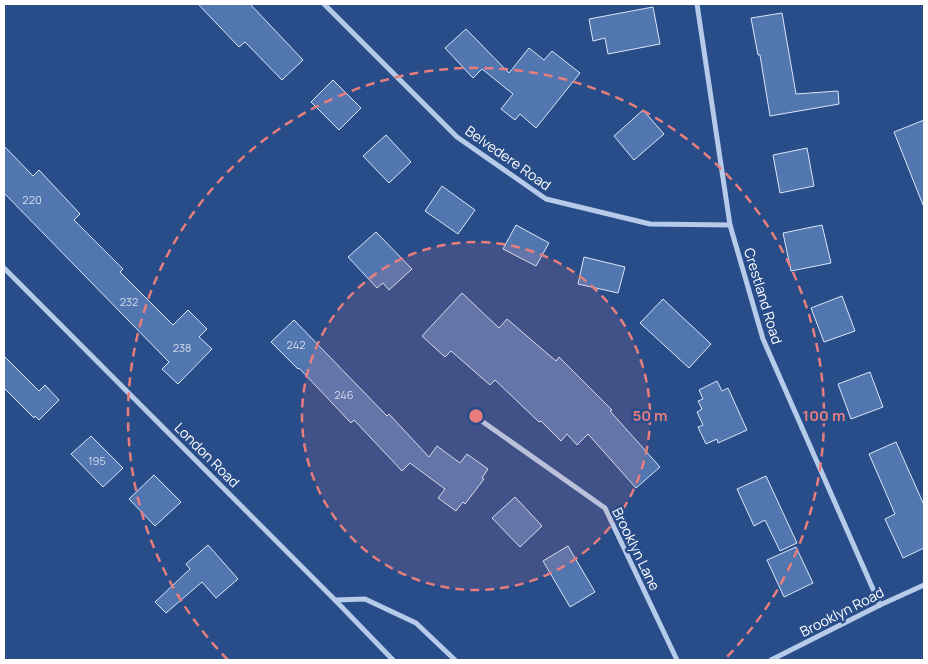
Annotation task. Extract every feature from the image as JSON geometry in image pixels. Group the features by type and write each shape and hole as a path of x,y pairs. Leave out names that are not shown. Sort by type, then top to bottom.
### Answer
{"street":[{"name":"Belvedere Road","path":"324,4 457,137 546,199 650,224 730,225"},
{"name":"Crestland Road","path":"697,4 730,225 763,340 880,605"},
{"name":"London Road","path":"4,268 393,660"},
{"name":"Brooklyn Lane","path":"476,416 604,508 677,660"},
{"name":"Brooklyn Road","path":"771,660 924,585"},
{"path":"335,600 365,599 416,623 455,660"}],"building":[{"path":"198,4 250,4 303,60 282,80 245,42 239,47"},
{"path":"653,7 660,44 608,54 605,38 593,41 589,19"},
{"path":"782,13 796,94 838,91 839,104 770,116 760,55 758,55 751,18"},
{"path":"466,29 509,73 529,48 544,60 552,51 580,73 536,128 520,114 515,120 501,109 513,94 482,69 473,78 445,48"},
{"path":"333,80 361,108 339,130 311,102"},
{"path":"643,110 664,134 634,160 614,136"},
{"path":"924,120 924,205 923,205 894,132"},
{"path":"386,135 411,162 389,183 363,156"},
{"path":"4,146 33,176 39,170 80,214 74,220 123,269 120,272 173,325 188,310 207,329 199,337 212,349 178,384 162,369 169,362 4,193"},
{"path":"807,148 814,186 780,193 773,155"},
{"path":"442,186 475,210 458,234 425,211"},
{"path":"516,225 549,243 536,266 503,249"},
{"path":"822,225 831,263 791,271 783,233"},
{"path":"376,232 412,269 389,290 383,283 377,288 348,257"},
{"path":"584,257 625,267 618,293 578,284"},
{"path":"462,293 499,328 507,319 556,361 559,357 612,410 610,411 660,467 636,488 588,434 577,445 567,434 561,441 495,380 490,385 451,351 445,357 422,336"},
{"path":"842,296 855,331 824,342 811,308"},
{"path":"663,299 711,344 689,368 640,323"},
{"path":"294,320 387,416 389,414 429,457 437,446 460,463 467,454 488,469 482,478 484,479 465,504 463,502 456,511 438,498 445,489 410,463 402,471 354,420 351,423 299,368 271,342"},
{"path":"4,356 39,391 45,385 59,400 39,420 35,416 34,418 4,388"},
{"path":"870,372 883,407 851,419 838,384"},
{"path":"717,381 722,391 728,388 747,430 718,443 717,439 706,444 698,427 703,425 697,412 702,409 698,401 703,399 699,390"},
{"path":"91,436 123,468 103,487 71,454"},
{"path":"896,442 924,505 924,548 903,558 885,519 895,514 869,454"},
{"path":"154,475 181,502 155,526 129,499"},
{"path":"766,476 797,543 780,551 765,520 754,526 737,489"},
{"path":"515,497 542,526 520,547 492,518"},
{"path":"208,545 238,579 216,598 202,582 166,613 155,602 190,569 186,564"},
{"path":"568,546 595,592 570,607 543,561"},
{"path":"796,547 813,583 784,597 767,560"}]}
